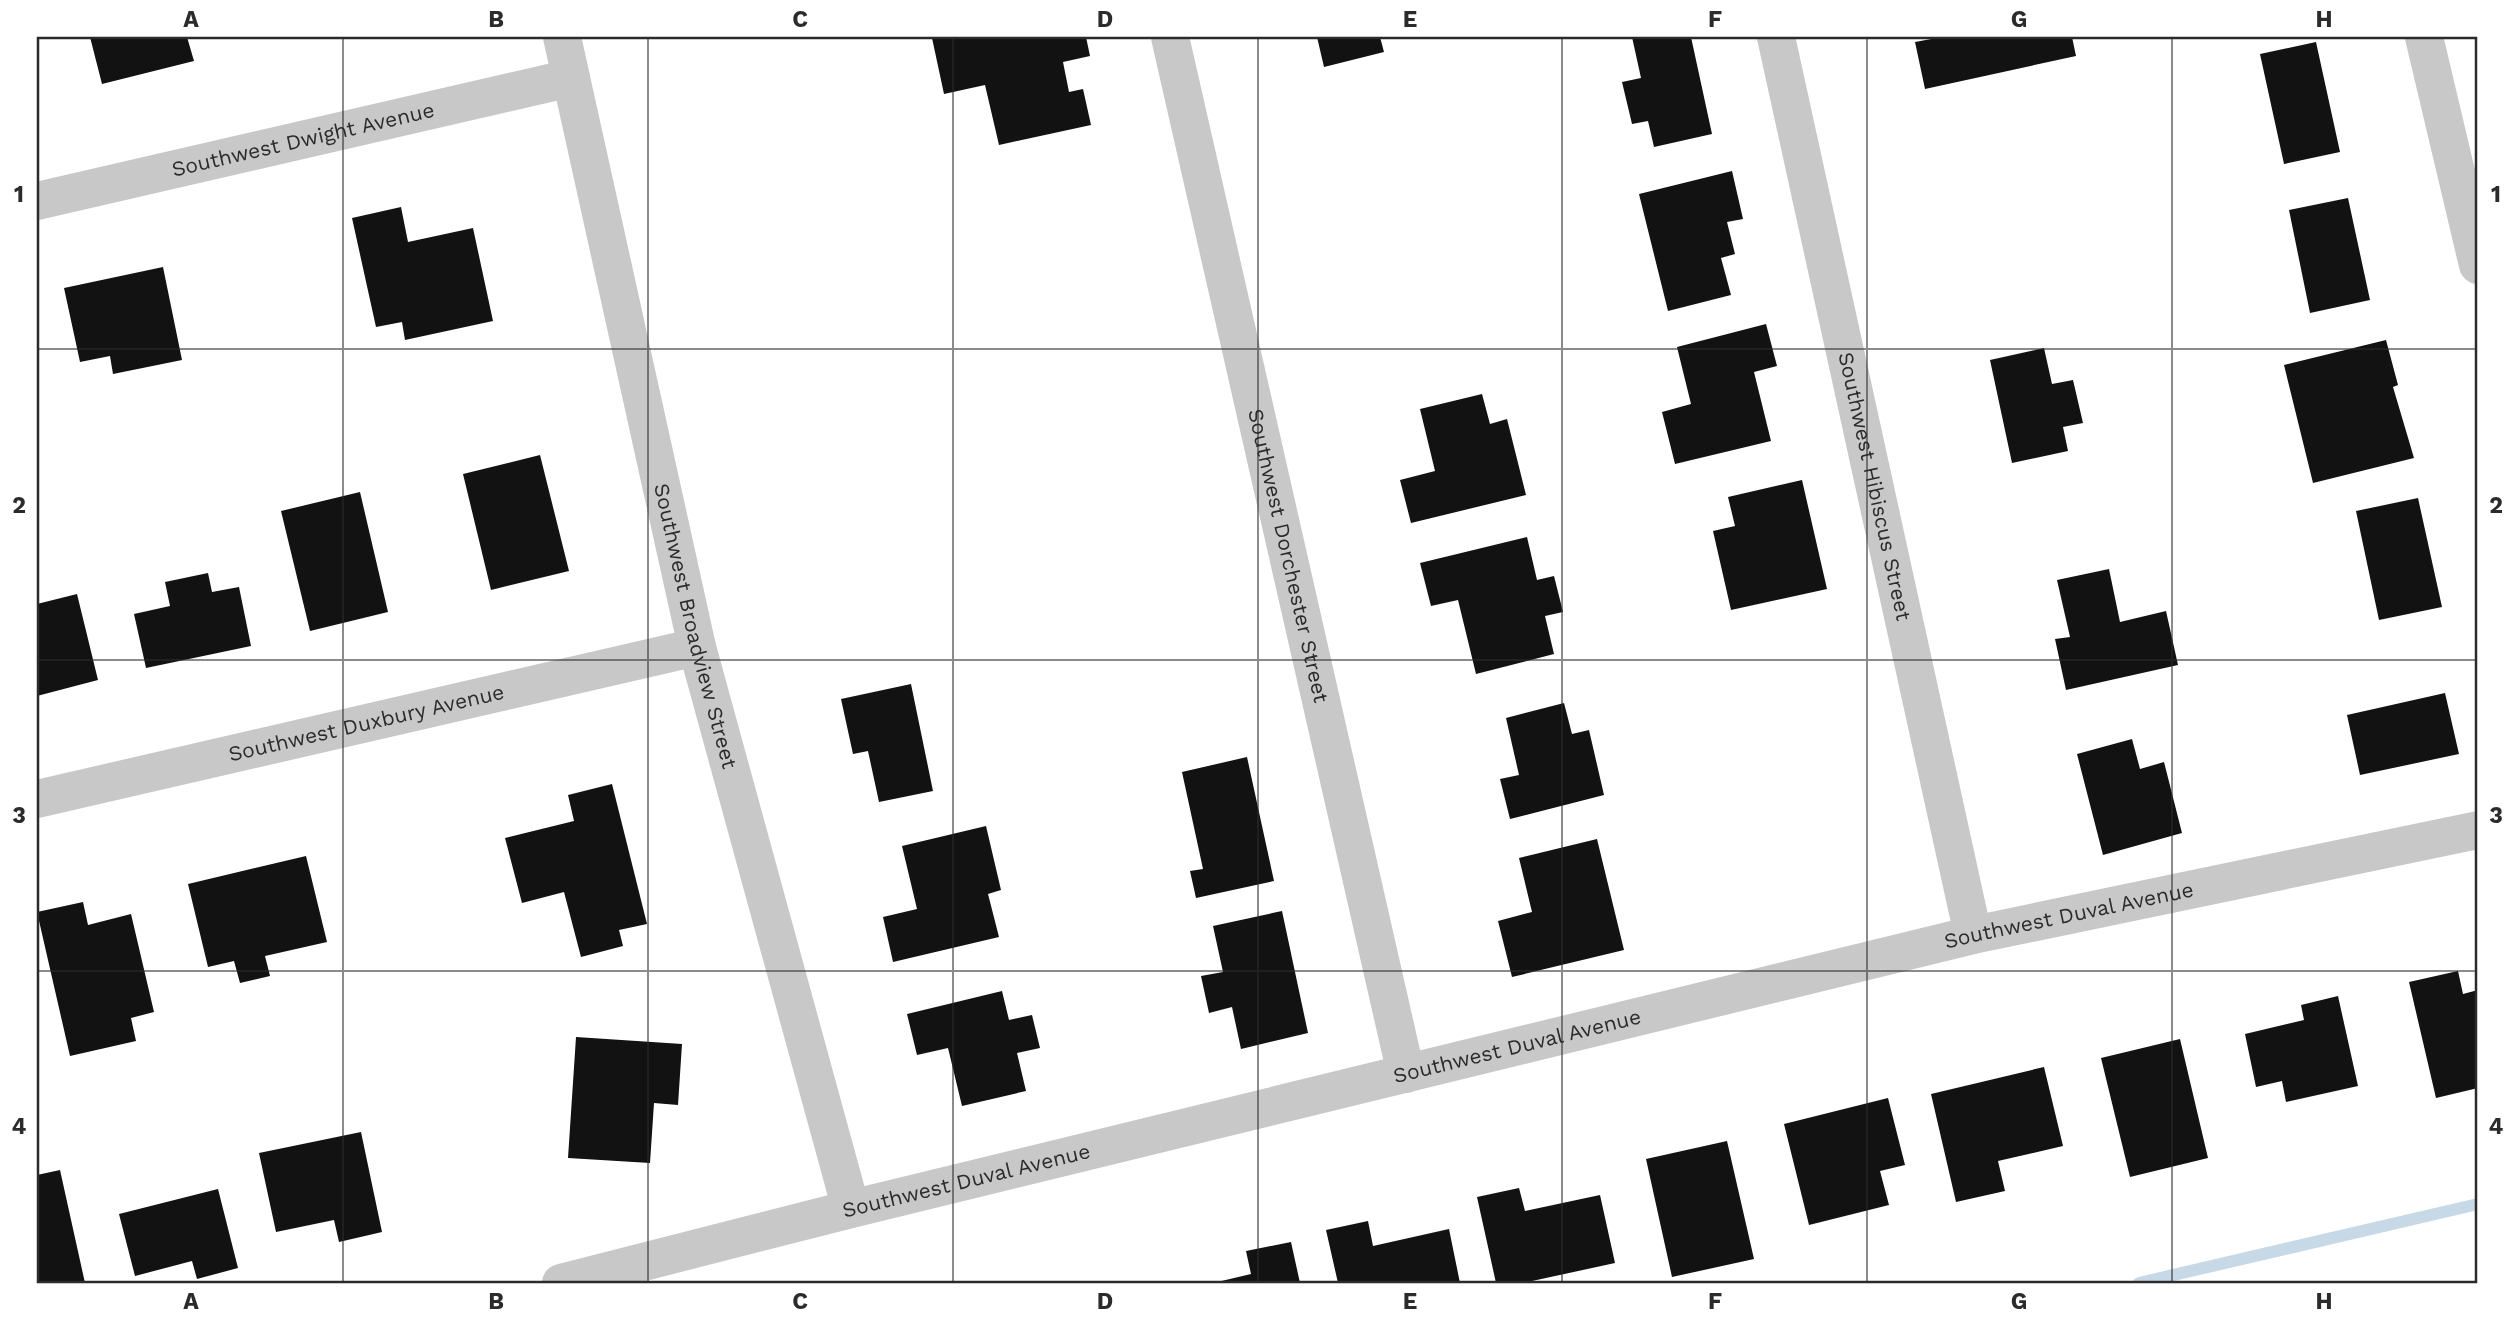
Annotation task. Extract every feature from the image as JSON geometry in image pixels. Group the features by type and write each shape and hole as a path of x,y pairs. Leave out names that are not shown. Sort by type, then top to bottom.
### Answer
{"street":[{"name":"Southwest Broadview Street","path":"562,37 697,648 851,1209"},
{"name":"Southwest Dorchester Street","path":"1170,37 1406,1073"},
{"name":"Southwest Hibiscus Street","path":"1776,37 1973,935"},
{"path":"2424,37 2478,265"},
{"name":"Southwest Dwight Avenue","path":"37,201 571,78"},
{"name":"Southwest Duxbury Avenue","path":"37,799 697,648"},
{"name":"Southwest Duval Avenue","path":"561,1283 851,1209 1973,935 2478,830"}],"building":[{"path":"90,37 187,37 194,61 102,84"},
{"path":"1086,37 1090,56 1063,62 1069,92 1083,89 1091,125 999,145 985,85 944,94 932,38"},
{"path":"1317,37 1380,37 1384,52 1324,67"},
{"path":"1632,37 1691,37 1712,134 1654,147 1648,121 1632,124 1622,82 1641,78"},
{"path":"1942,37 2072,37 2076,56 1925,89 1915,42"},
{"path":"2316,42 2340,152 2284,164 2260,54"},
{"path":"1732,171 1743,219 1727,222 1735,254 1721,258 1731,295 1668,311 1639,194"},
{"path":"2348,198 2370,300 2310,313 2289,210"},
{"path":"401,207 408,242 473,228 493,321 405,340 402,322 376,327 352,218"},
{"path":"163,267 182,360 113,374 110,356 80,362 64,288"},
{"path":"1766,324 1777,366 1754,372 1771,441 1675,464 1662,412 1691,404 1677,347"},
{"path":"2386,340 2398,385 2393,387 2414,458 2313,483 2284,365"},
{"path":"2044,348 2052,384 2073,380 2083,423 2063,427 2068,451 2012,463 1990,360"},
{"path":"1482,394 1490,424 1507,419 1526,495 1411,523 1400,480 1435,471 1420,409"},
{"path":"540,455 569,571 491,590 463,474"},
{"path":"1802,480 1827,589 1731,610 1713,531 1735,526 1728,497"},
{"path":"360,492 388,612 310,631 281,511"},
{"path":"2418,498 2442,607 2379,620 2356,511"},
{"path":"1527,537 1537,580 1554,576 1563,612 1545,616 1554,654 1476,674 1458,600 1431,606 1420,563"},
{"path":"2109,569 2120,622 2166,611 2178,665 2066,690 2055,639 2070,637 2057,580"},
{"path":"208,573 212,592 239,587 251,646 146,668 134,614 170,606 165,582"},
{"path":"77,594 98,680 37,696 37,604"},
{"path":"911,684 933,791 879,802 868,751 853,754 841,699"},
{"path":"2445,693 2459,754 2360,775 2347,715"},
{"path":"1564,703 1572,734 1589,730 1604,795 1510,819 1500,779 1519,775 1506,718"},
{"path":"2132,739 2140,769 2164,762 2182,833 2103,855 2077,754"},
{"path":"1247,757 1274,881 1196,898 1190,871 1203,869 1182,772"},
{"path":"612,784 647,924 619,930 623,946 581,957 564,892 522,903 505,838 574,821 568,795"},
{"path":"986,826 1001,890 988,894 999,937 893,962 883,917 917,909 902,846"},
{"path":"1597,839 1624,950 1512,977 1498,921 1532,912 1519,858"},
{"path":"306,856 327,942 265,956 270,976 240,983 234,961 208,967 188,884"},
{"path":"83,902 88,925 131,914 154,1012 131,1018 136,1041 70,1056 37,912"},
{"path":"1282,911 1308,1033 1241,1049 1232,1007 1209,1013 1201,976 1223,972 1213,926"},
{"path":"2458,971 2463,994 2478,990 2478,1088 2436,1098 2409,982"},
{"path":"1002,991 1009,1020 1032,1015 1040,1048 1017,1053 1026,1091 962,1106 948,1048 917,1055 907,1014"},
{"path":"2338,996 2358,1086 2286,1102 2282,1081 2256,1087 2245,1034 2304,1020 2301,1005"},
{"path":"576,1037 682,1044 678,1105 654,1103 650,1163 568,1158"},
{"path":"2180,1039 2208,1158 2130,1177 2101,1058"},
{"path":"2044,1067 2063,1146 1998,1161 2005,1191 1956,1202 1931,1094"},
{"path":"1888,1098 1905,1165 1880,1171 1889,1205 1809,1225 1784,1124"},
{"path":"361,1132 382,1232 339,1242 334,1220 276,1232 259,1153"},
{"path":"1727,1141 1754,1259 1672,1277 1646,1159"},
{"path":"60,1170 85,1283 38,1283 37,1175"},
{"path":"1519,1188 1525,1211 1600,1195 1615,1263 1523,1283 1496,1283 1477,1197"},
{"path":"218,1189 238,1268 197,1279 192,1261 135,1276 119,1214"},
{"path":"1368,1221 1373,1246 1449,1229 1460,1283 1338,1283 1326,1230"},
{"path":"1291,1242 1300,1283 1213,1283 1251,1274 1246,1251"}],"waterway":[{"path":"2139,1283 2478,1204"}]}
